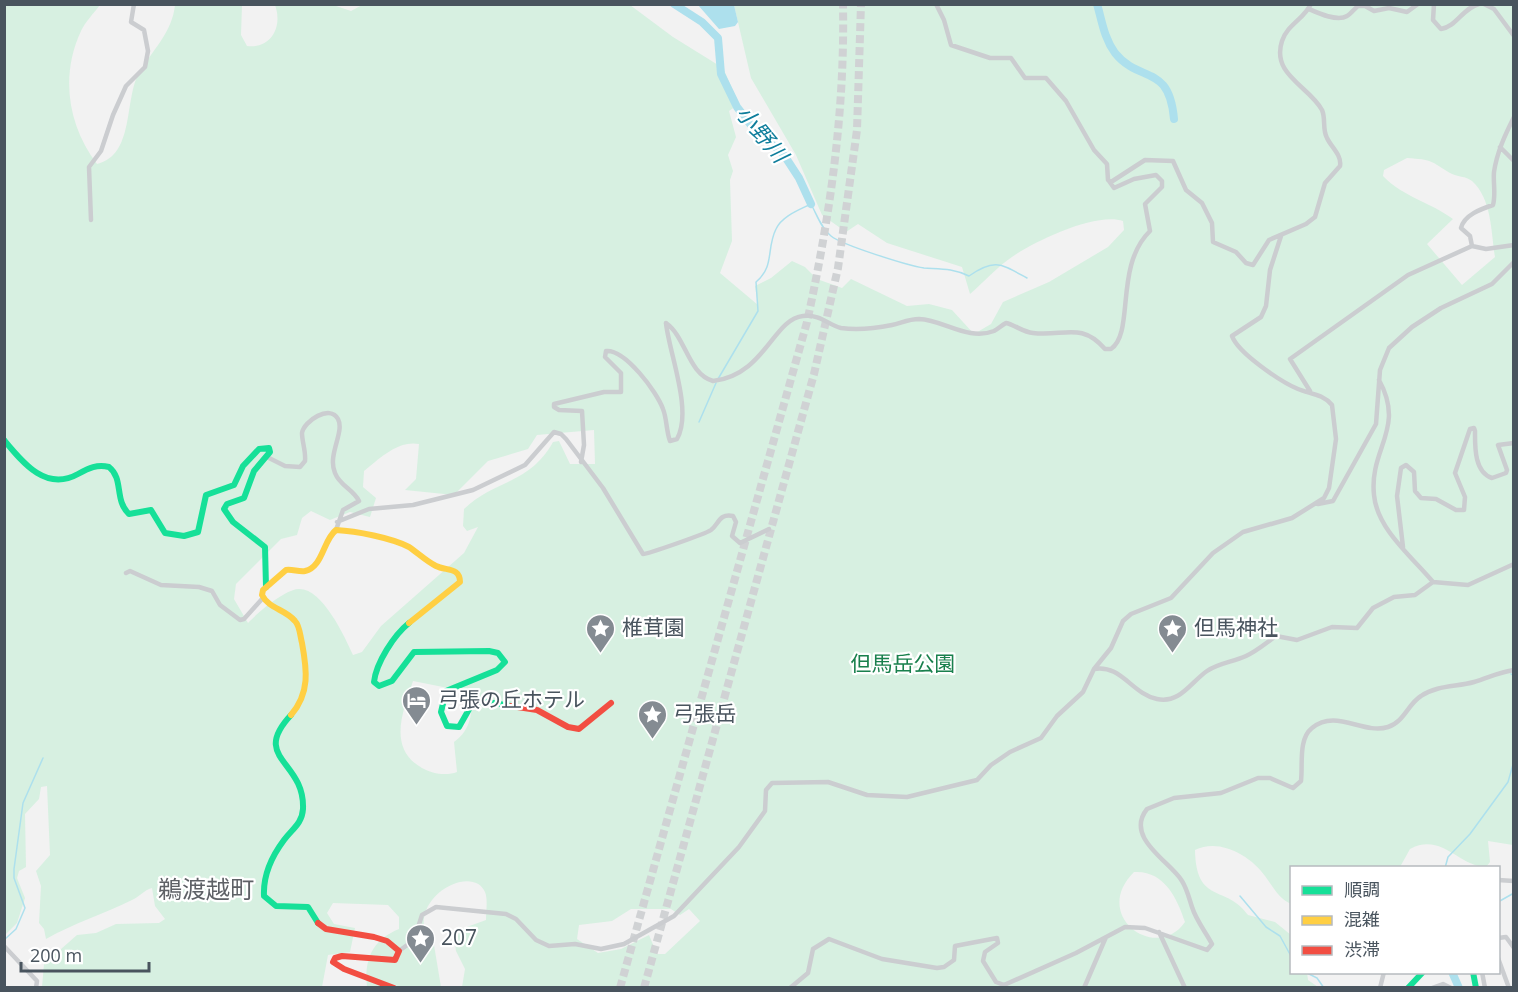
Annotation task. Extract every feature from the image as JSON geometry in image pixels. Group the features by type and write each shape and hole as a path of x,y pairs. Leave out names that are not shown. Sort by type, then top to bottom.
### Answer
{"street":[{"path":"91,220 90,167 101,151 112,115 126,86 140,74 148,57 144,30 131,22 134,4"},
{"path":"581,462 584,444 582,411 559,410 554,407 554,404 604,392 621,392 621,373 605,357 606,351 616,352 624,358 655,392 663,408 670,441 677,439 681,425 681,401 666,323 677,334 698,370 713,381 742,374 789,322 805,316 826,319 836,326 849,328 892,325 916,319 929,320 968,333 995,331 1006,323 1034,333 1070,331 1088,334 1095,336 1105,349 1111,349 1122,337 1130,267 1136,247 1149,231 1145,204 1162,187 1162,181 1156,175 1134,179 1114,188 1109,181 1107,164 1094,150 1066,101 1046,78 1025,78 1011,58 990,58 951,45 944,20 936,4"},
{"path":"1109,181 1115,181 1145,160 1173,161 1186,190 1203,203 1212,223 1213,242 1236,252 1246,263 1253,265 1269,240 1315,217 1325,183 1340,166 1341,161 1326,136 1321,109 1291,80 1280,55 1282,41 1289,28 1310,7 1326,16 1341,18 1347,16 1358,6 1374,11 1389,8 1407,12 1418,4"},
{"path":"1434,4 1433,20 1441,29 1447,28 1465,10 1479,4"},
{"path":"1484,4 1494,9 1514,36"},
{"path":"1472,246 1470,236 1461,228 1462,224 1473,214 1493,205 1496,195 1494,175 1500,147 1514,117"},
{"path":"1500,147 1514,161"},
{"path":"1281,236 1270,270 1266,306 1261,317 1232,336 1261,367 1297,389 1310,392 1332,405 1336,440 1329,488 1318,504"},
{"path":"1310,392 1290,359 1408,275 1472,246 1486,249 1514,245"},
{"path":"394,987 362,974 338,968 333,962 335,958 342,956 396,960 399,951 414,940 422,915 436,907 510,915 537,940 549,945 575,944 601,949 624,944 674,916 739,847 765,811 766,790 772,783 828,782 867,795 907,797 977,780 991,765 1010,752 1041,738 1057,716 1078,700 1094,669 1111,648 1123,621 1131,614 1171,598 1194,571 1228,541 1243,532 1292,518 1318,504 1333,501 1350,467 1373,433 1384,356 1396,341 1441,308 1492,284 1514,262"},
{"path":"1379,380 1387,395 1390,416 1375,465 1374,496 1389,532 1432,582"},
{"path":"126,573 130,571 161,585 199,587 212,591 220,605 240,620 244,619 262,599 261,595 266,587 286,570 304,571 309,568 319,558 343,510 352,502 359,501 355,494 340,484 334,472 332,453 339,425 334,415 322,414 303,430 306,454 305,461 300,467 285,466 267,457"},
{"path":"1403,547 1397,487 1401,468 1406,465 1410,466 1414,472 1415,491 1421,498 1436,499 1456,510 1464,510 1465,497 1455,472 1470,429 1475,430 1479,465 1487,477 1497,478 1506,474 1507,467 1497,448 1500,443 1514,443"},
{"path":"336,526 369,509 413,505 473,490 525,465 554,432 566,439 581,462 603,488 643,554 650,555 673,543 712,530 720,518 727,515 733,516 736,522 732,536 740,543 769,529"},
{"path":"4,440 35,471 50,480 69,480 95,465 105,465 115,471 118,499 123,510 129,514 151,510 165,533 184,536 198,532 206,495 234,485 238,481 243,466 262,447 269,448 267,457 255,470 244,499 238,504 227,504 224,509 233,522 265,547 266,587"},
{"path":"336,526 407,546 437,567 456,571 460,576 457,586 401,629 375,673 374,682 379,686 392,681 414,652 489,651 498,653 505,662 496,670 446,691 441,712 447,726 459,727 472,704 481,700 537,710 552,716 568,727 579,729 611,703"},
{"path":"1094,669 1105,667 1117,672 1132,686 1158,700 1173,698 1186,691 1206,671 1244,657 1276,636 1297,640 1332,627 1357,628 1373,608 1394,597 1415,596 1432,582 1468,585 1514,564"},
{"path":"262,599 296,620 306,682 300,705 292,716 278,728 275,741 279,757 296,776 303,804 302,816 301,821 284,840 264,878 264,896 276,906 309,907 320,926 326,929 374,937 387,941 399,951"},
{"path":"790,987 808,973 813,949 829,939 882,959 938,968 954,960 955,946 997,938 998,943 985,952 982,961 996,982 1004,985 1125,927 1136,926 1160,932 1199,948 1211,948 1212,944 1192,908 1181,879 1153,852 1144,835 1142,821 1147,809 1174,798 1221,793 1258,778 1270,778 1293,788 1301,781 1305,740 1312,728 1321,723 1334,720 1377,728 1387,727 1396,723 1420,696 1435,689 1477,681 1496,673 1514,670"},
{"path":"1160,932 1185,987"},
{"path":"1084,987 1106,937"},
{"path":"1500,938 1506,937 1514,948"},
{"path":"4,946 33,975 37,981 36,987"},
{"path":"1500,963 1509,987"},
{"path":"1408,987 1421,974"},
{"path":"1432,987 1443,984 1451,987"}],"green space":[{"name":"但馬岳公園","path":"364,4 630,5 673,37 723,68 739,104 729,111 736,137 728,155 733,171 730,180 732,241 720,273 758,305 755,286 771,278 792,261 805,267 817,279 842,288 851,279 907,306 929,304 952,310 974,334 991,324 1003,302 1049,282 1108,247 1124,230 1123,221 1111,219 1082,224 1050,236 1006,261 970,294 962,267 887,243 858,224 846,232 822,215 796,155 751,78 734,5 1513,5 1513,845 1488,841 1490,862 1487,866 1476,866 1441,847 1421,845 1410,849 1401,866 1290,866 1290,904 1279,896 1259,868 1243,855 1224,847 1204,847 1195,850 1197,867 1206,887 1231,900 1248,915 1275,922 1290,934 1290,974 1307,974 1308,980 1318,987 462,987 465,969 456,951 454,936 464,928 486,920 485,892 478,884 469,881 445,888 427,908 424,921 426,936 433,939 441,987 367,987 367,968 372,952 382,939 399,929 399,917 388,905 333,903 327,913 334,924 355,928 350,952 328,955 322,987 42,987 44,964 77,935 96,933 116,924 159,923 165,919 155,906 152,888 132,900 46,939 44,929 39,923 41,886 36,871 50,855 47,786 41,787 39,799 25,814 26,867 19,871 17,878 25,898 17,923 5,935 5,5 100,5 87,21 74,48 69,83 70,100 79,134 97,164 109,159 123,138 134,84 166,32 175,5 242,5 241,35 247,46 255,46 263,44 273,35 277,21 275,5 333,5 351,11","holes":["1407,158 1430,161 1453,174 1467,178 1479,188 1487,206 1495,257 1462,285 1427,244 1453,219 1399,189 1383,176 1384,170","594,430 595,464 570,464 559,441 553,442 544,456 533,466 476,499 464,509 463,526 467,531 478,527 464,553 381,626 362,652 353,655 332,614 316,596 307,591 298,589 286,593 248,623 234,599 236,584 281,539 297,535 302,518 311,511 330,520 350,512 370,517 376,498 363,487 364,471 396,448 419,444 416,479 405,490 454,495 488,461 528,449 537,435","413,681 473,693 467,726 454,742 457,772 444,774 426,770 411,760 404,750 401,740 402,716","1134,872 1154,876 1168,887 1185,922 1173,933 1159,938 1145,936 1132,929 1123,918 1119,904 1122,888","631,909 671,909 680,915 689,909 700,921 665,954 657,954 649,935 621,949 598,953 577,939 579,925 612,921"]}],"water":[{"path":"698,5 734,5 738,22 735,26 719,29"}],"waterway":[{"name":"小野川","path":"674,4 702,22 718,38 721,74 737,107 754,129 784,155 799,178 811,204"},
{"path":"1097,4 1106,35 1115,53 1134,69 1160,82 1171,101 1174,119"},
{"path":"718,379 758,311 756,282 766,270 776,229 787,217 811,204 822,225 831,236 876,255 924,268 952,270 969,276 985,267 998,265 1027,278"},
{"name":"小野川","path":"699,422 716,383"},
{"path":"1514,690 1514,698"},
{"path":"1514,706 1514,751"},
{"path":"4,940 16,929 25,908 14,878 14,869 23,803 43,758"},
{"path":"1446,866 1448,857 1470,834 1508,782 1514,761"},
{"path":"1500,901 1514,893"},
{"path":"1240,896 1266,927 1280,936 1290,954"},
{"path":"1309,974 1317,978 1324,988"},
{"path":"1453,974 1459,988"}],"tunnel":[{"path":"620,988 807,322 823,243 839,124 843,4"},
{"path":"644,988 814,374 838,268 857,130 861,4"}],"traffic: fast":[{"path":"4,440 27,466 56,480 66,479 93,467 109,467 114,472 124,508 129,514 151,510 165,533 184,536 198,532 206,495 234,485 243,466 259,449 269,448 270,452 254,471 244,498 227,504 224,509 233,522 265,547 266,587"},
{"path":"409,623 387,650 378,666 374,682 379,686 392,681 414,652 489,651 498,653 505,662 497,670 446,691 441,712 447,726 459,727 472,704 481,701 511,706"},
{"path":"291,715 280,730 276,741 277,751 296,780 301,793 303,809 299,822 272,859 265,881 264,896 276,906 308,907 318,923"},
{"path":"1408,988 1421,974"},
{"path":"1473,974 1476,988"}],"traffic: slow":[{"path":"291,715 301,698 306,681 300,631 297,623 291,617 265,600 262,595 263,590 286,570 311,569 336,530 374,535 402,544 436,566 458,574 460,582 409,623"}],"traffic: jam":[{"path":"511,706 537,710 568,727 579,729 611,703"},
{"path":"318,923 326,929 387,941 399,951 395,960 342,956 335,958 333,962 344,969 394,988"}],"place":[{"name":"椎茸園","path":"601,654"},
{"name":"但馬神社","path":"1173,654"},
{"name":"弓張の丘ホテル","path":"417,726"},
{"name":"弓張岳","path":"652,740"},
{"name":"207","path":"420,964"}],"district":[{"name":"鵜渡越町","path":"206,890"}]}
